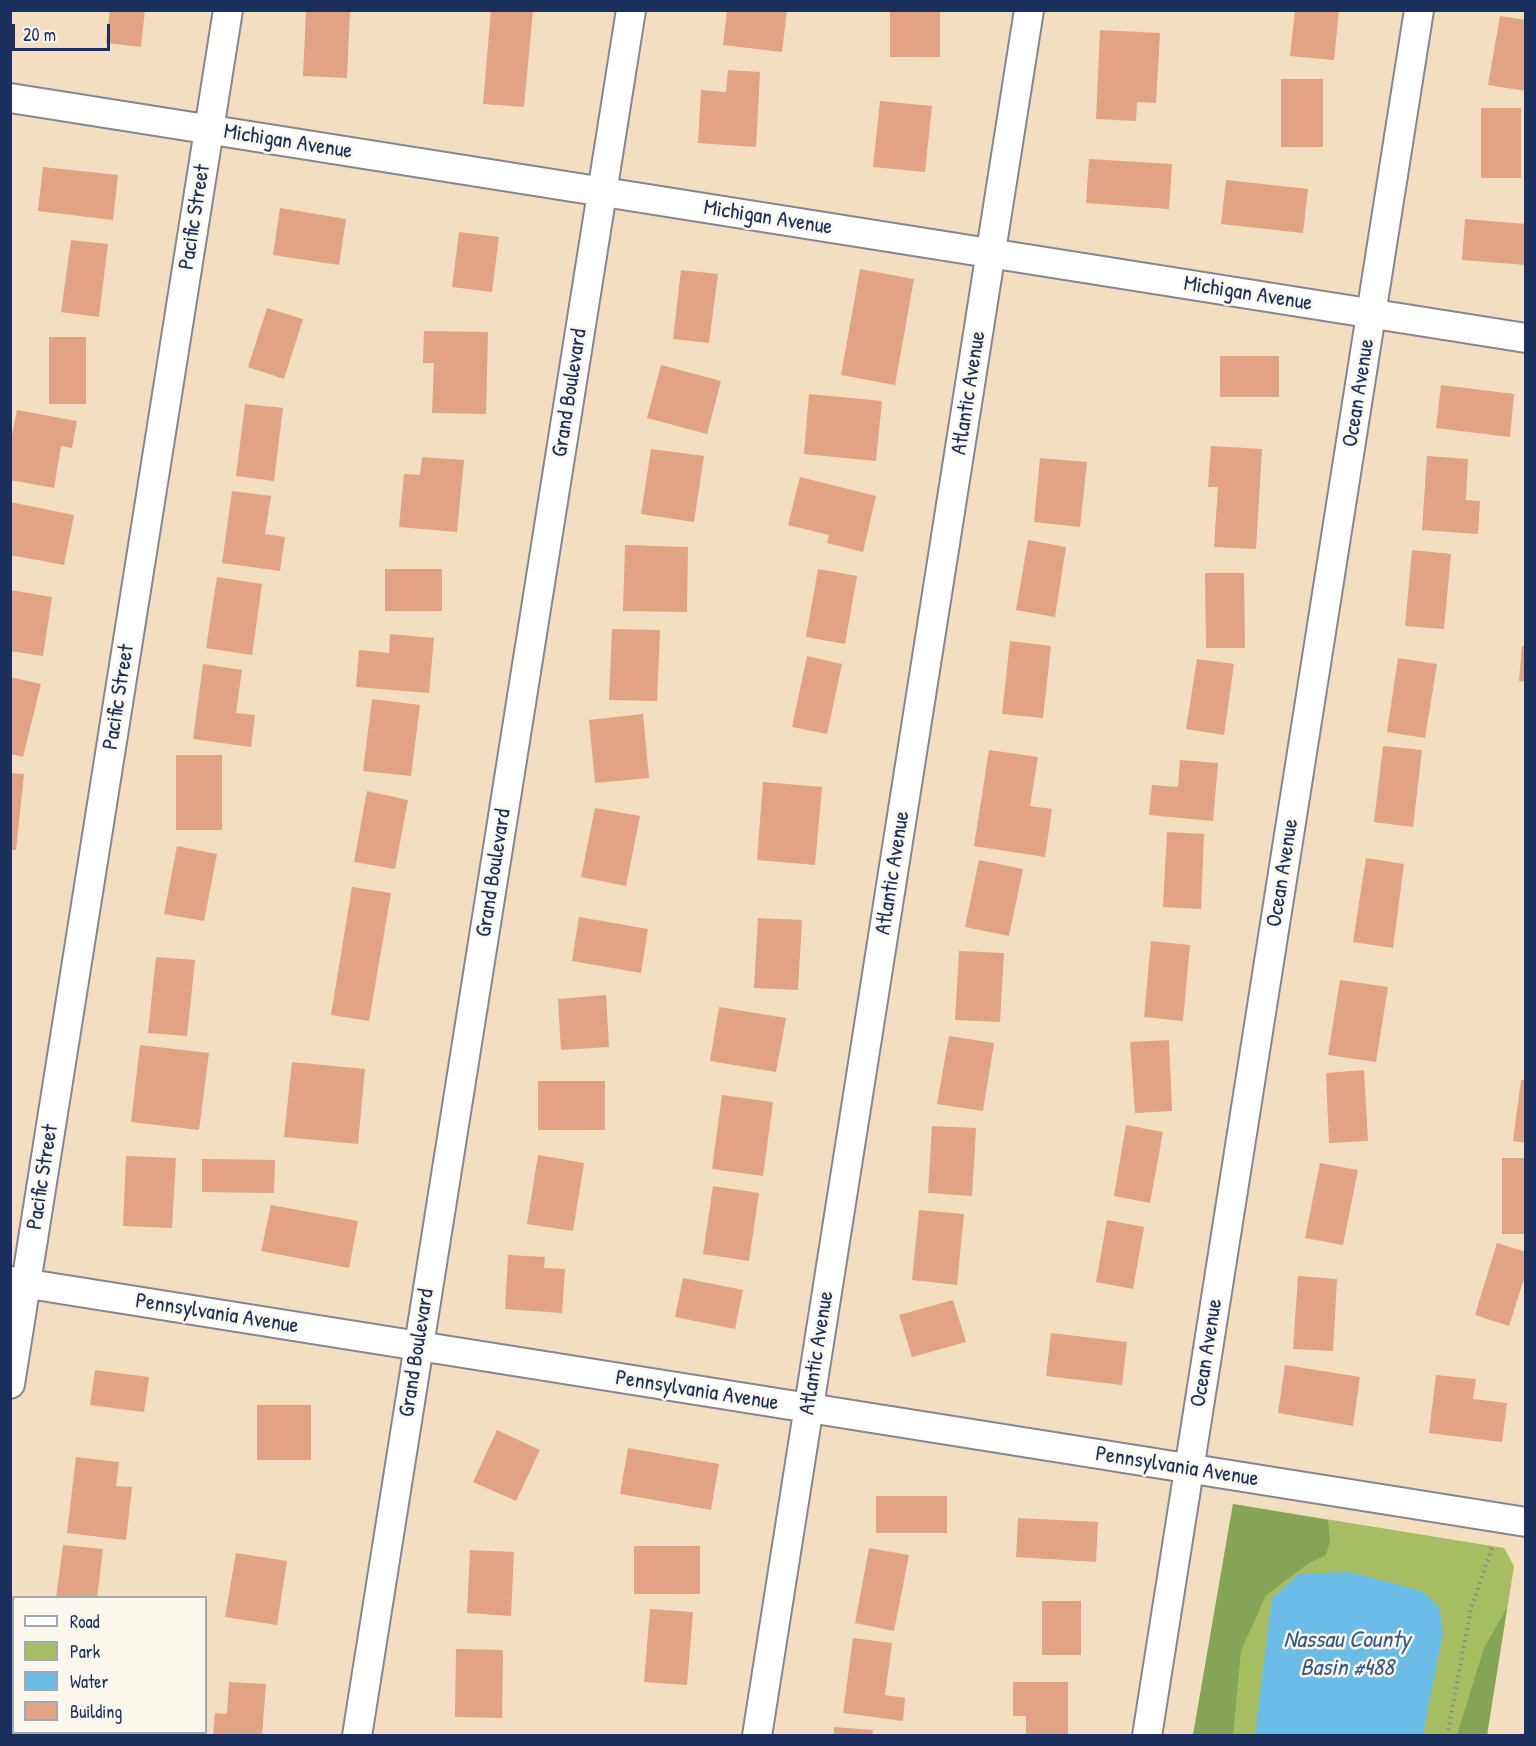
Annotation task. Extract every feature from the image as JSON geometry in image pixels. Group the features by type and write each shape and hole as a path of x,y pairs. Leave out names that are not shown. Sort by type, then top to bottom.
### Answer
{"street":[{"name":"Pacific Street","path":"10,1384 19,1282 228,10"},
{"name":"Grand Boulevard","path":"357,1736 631,10"},
{"name":"Atlantic Avenue","path":"757,1736 1029,10"},
{"name":"Ocean Avenue","path":"1147,1736 1419,10"},
{"name":"Michigan Avenue","path":"10,98 1526,338"},
{"name":"Pennsylvania Avenue","path":"19,1282 1513,1521"}],"path":[{"path":"1447,1736 1471,1609 1513,1521"}],"green space":[{"path":"1233,1504 1504,1548 1514,1566 1487,1735 1193,1736"},
{"path":"1233,1504 1328,1520 1330,1541 1326,1555 1308,1564 1266,1595 1241,1651 1233,1735 1193,1735"},
{"path":"1507,1608 1487,1735 1457,1735 1484,1648"}],"water":[{"name":"Nassau County Basin #488","path":"1350,1572 1422,1591 1439,1607 1443,1633 1423,1735 1255,1735 1272,1598 1299,1574"}],"building":[{"path":"110,10 145,10 141,47 106,43"},
{"path":"306,10 350,10 347,78 303,76"},
{"path":"491,10 533,10 524,107 483,104"},
{"path":"727,10 787,10 782,52 723,45"},
{"path":"890,10 940,10 940,57 890,57"},
{"path":"1295,10 1339,10 1334,60 1290,56"},
{"path":"1500,16 1526,20 1526,91 1488,85"},
{"path":"1100,30 1160,33 1156,103 1137,102 1136,121 1096,119"},
{"path":"728,70 760,72 756,147 698,143 701,90 726,92"},
{"path":"1281,79 1323,79 1323,147 1281,147"},
{"path":"880,101 932,106 925,172 873,167"},
{"path":"1481,108 1521,108 1521,178 1481,178"},
{"path":"1089,159 1172,164 1169,209 1086,203"},
{"path":"43,167 118,175 113,220 38,211"},
{"path":"1226,180 1308,189 1303,233 1221,224"},
{"path":"280,208 346,219 339,265 273,255"},
{"path":"1465,219 1526,224 1526,265 1462,260"},
{"path":"459,232 499,237 492,292 452,287"},
{"path":"71,240 108,244 99,317 61,312"},
{"path":"860,269 914,279 895,385 841,375"},
{"path":"681,270 718,274 709,343 673,339"},
{"path":"267,308 303,319 284,379 248,367"},
{"path":"424,331 488,332 486,414 432,413 434,363 423,363"},
{"path":"49,337 86,337 86,404 49,404"},
{"path":"1220,356 1279,356 1279,397 1220,397"},
{"path":"661,365 721,381 707,434 647,418"},
{"path":"1441,385 1514,394 1510,437 1436,428"},
{"path":"809,394 882,401 876,461 804,454"},
{"path":"245,404 283,408 274,481 236,476"},
{"path":"17,410 77,421 72,448 61,446 54,488 10,480 10,445"},
{"path":"1211,446 1262,449 1256,549 1214,547 1218,487 1208,487"},
{"path":"651,449 704,456 694,522 641,514"},
{"path":"1427,456 1468,459 1466,500 1480,501 1478,534 1422,530"},
{"path":"422,457 464,460 457,532 399,527 404,474 420,475"},
{"path":"1040,458 1087,462 1080,527 1034,522"},
{"path":"800,477 876,496 863,552 827,543 829,535 788,525"},
{"path":"232,491 271,496 265,534 285,537 280,571 222,563"},
{"path":"10,502 74,515 64,565 10,555"},
{"path":"1028,540 1066,547 1055,617 1016,610"},
{"path":"625,545 688,547 687,612 623,611"},
{"path":"1412,550 1451,554 1444,629 1405,626"},
{"path":"385,569 442,569 442,611 385,611"},
{"path":"818,569 857,576 845,644 806,637"},
{"path":"1205,573 1244,573 1245,648 1206,648"},
{"path":"217,577 262,584 252,655 206,648"},
{"path":"10,590 52,597 43,656 10,651"},
{"path":"612,629 660,630 657,701 609,700"},
{"path":"390,634 434,638 429,693 356,687 359,650 389,653"},
{"path":"1010,641 1051,646 1043,718 1002,714"},
{"path":"1522,646 1526,647 1526,682 1519,681"},
{"path":"807,656 842,664 827,734 792,727"},
{"path":"1398,658 1437,664 1425,738 1387,732"},
{"path":"1197,659 1234,664 1224,735 1186,729"},
{"path":"203,664 242,670 236,713 255,715 251,747 193,739"},
{"path":"10,677 41,684 23,757 10,754"},
{"path":"372,699 420,705 411,776 363,771"},
{"path":"643,714 649,778 595,783 589,720"},
{"path":"1383,746 1422,750 1413,827 1374,822"},
{"path":"989,750 1038,757 1030,806 1052,809 1045,857 974,846"},
{"path":"176,755 222,755 222,830 176,830"},
{"path":"1180,760 1218,763 1213,821 1149,815 1152,785 1178,787"},
{"path":"10,773 24,774 16,850 10,850"},
{"path":"763,782 822,787 815,865 757,860"},
{"path":"367,791 408,800 395,869 354,862"},
{"path":"595,808 640,816 626,886 581,877"},
{"path":"1167,832 1204,834 1201,909 1163,907"},
{"path":"177,846 217,854 204,921 164,914"},
{"path":"1366,858 1404,864 1393,948 1353,942"},
{"path":"979,860 1023,869 1009,936 965,927"},
{"path":"352,887 391,893 369,1021 331,1015"},
{"path":"579,917 648,929 641,973 572,961"},
{"path":"758,918 802,920 798,990 754,988"},
{"path":"1151,941 1190,945 1183,1021 1144,1017"},
{"path":"959,951 1004,953 1000,1022 955,1020"},
{"path":"156,957 195,960 187,1036 148,1033"},
{"path":"1340,980 1388,987 1376,1062 1328,1055"},
{"path":"606,995 609,1047 561,1050 558,999"},
{"path":"719,1007 786,1018 776,1072 710,1061"},
{"path":"949,1036 994,1043 983,1111 937,1104"},
{"path":"1169,1040 1172,1111 1135,1113 1130,1042"},
{"path":"140,1045 209,1053 199,1130 131,1122"},
{"path":"292,1062 365,1069 358,1144 284,1137"},
{"path":"1364,1070 1368,1141 1329,1143 1326,1073"},
{"path":"1521,1080 1526,1080 1526,1143 1513,1141"},
{"path":"538,1081 605,1081 605,1130 538,1130"},
{"path":"722,1095 773,1102 763,1176 712,1169"},
{"path":"1126,1125 1163,1132 1150,1203 1114,1196"},
{"path":"932,1126 976,1128 972,1196 928,1193"},
{"path":"538,1155 584,1163 573,1231 527,1224"},
{"path":"126,1156 176,1158 172,1228 123,1226"},
{"path":"1502,1158 1526,1158 1526,1234 1502,1234"},
{"path":"202,1159 275,1160 274,1193 202,1192"},
{"path":"1320,1163 1358,1170 1343,1245 1305,1238"},
{"path":"713,1186 759,1193 749,1261 703,1254"},
{"path":"271,1205 358,1221 349,1268 261,1251"},
{"path":"919,1210 964,1214 957,1285 912,1280"},
{"path":"1107,1220 1144,1227 1133,1289 1096,1282"},
{"path":"1497,1243 1526,1252 1526,1273 1509,1326 1475,1315"},
{"path":"508,1255 545,1257 544,1268 565,1269 562,1313 505,1309"},
{"path":"1298,1276 1337,1279 1333,1351 1293,1349"},
{"path":"683,1278 743,1290 735,1329 675,1317"},
{"path":"953,1300 966,1342 912,1357 899,1315"},
{"path":"1051,1333 1127,1342 1122,1385 1046,1376"},
{"path":"1285,1365 1360,1377 1353,1426 1278,1413"},
{"path":"95,1370 149,1377 144,1412 90,1405"},
{"path":"1436,1375 1476,1379 1473,1399 1507,1403 1502,1442 1429,1433"},
{"path":"257,1405 311,1405 311,1460 257,1460"},
{"path":"497,1430 540,1450 516,1501 473,1482"},
{"path":"628,1448 719,1464 711,1510 620,1494"},
{"path":"76,1457 119,1462 116,1486 132,1487 126,1540 67,1533"},
{"path":"876,1496 947,1496 947,1533 876,1533"},
{"path":"1018,1518 1098,1522 1096,1562 1016,1557"},
{"path":"63,1545 103,1549 97,1596 56,1596"},
{"path":"634,1546 700,1546 700,1594 634,1594"},
{"path":"869,1548 909,1555 894,1631 855,1623"},
{"path":"470,1550 514,1552 511,1616 467,1613"},
{"path":"236,1553 287,1561 277,1625 225,1617"},
{"path":"1042,1601 1081,1601 1081,1655 1042,1655"},
{"path":"650,1609 693,1612 687,1685 644,1682"},
{"path":"853,1638 892,1643 885,1695 905,1698 903,1721 843,1713"},
{"path":"456,1649 503,1650 502,1718 455,1717"},
{"path":"229,1682 266,1684 262,1736 213,1736 215,1713 227,1714"},
{"path":"1013,1682 1068,1682 1068,1736 1026,1736 1026,1716 1013,1716"},
{"path":"834,1727 873,1730 872,1736 834,1736"},
{"path":"36,1734 76,1734 75,1736 36,1736"}]}
